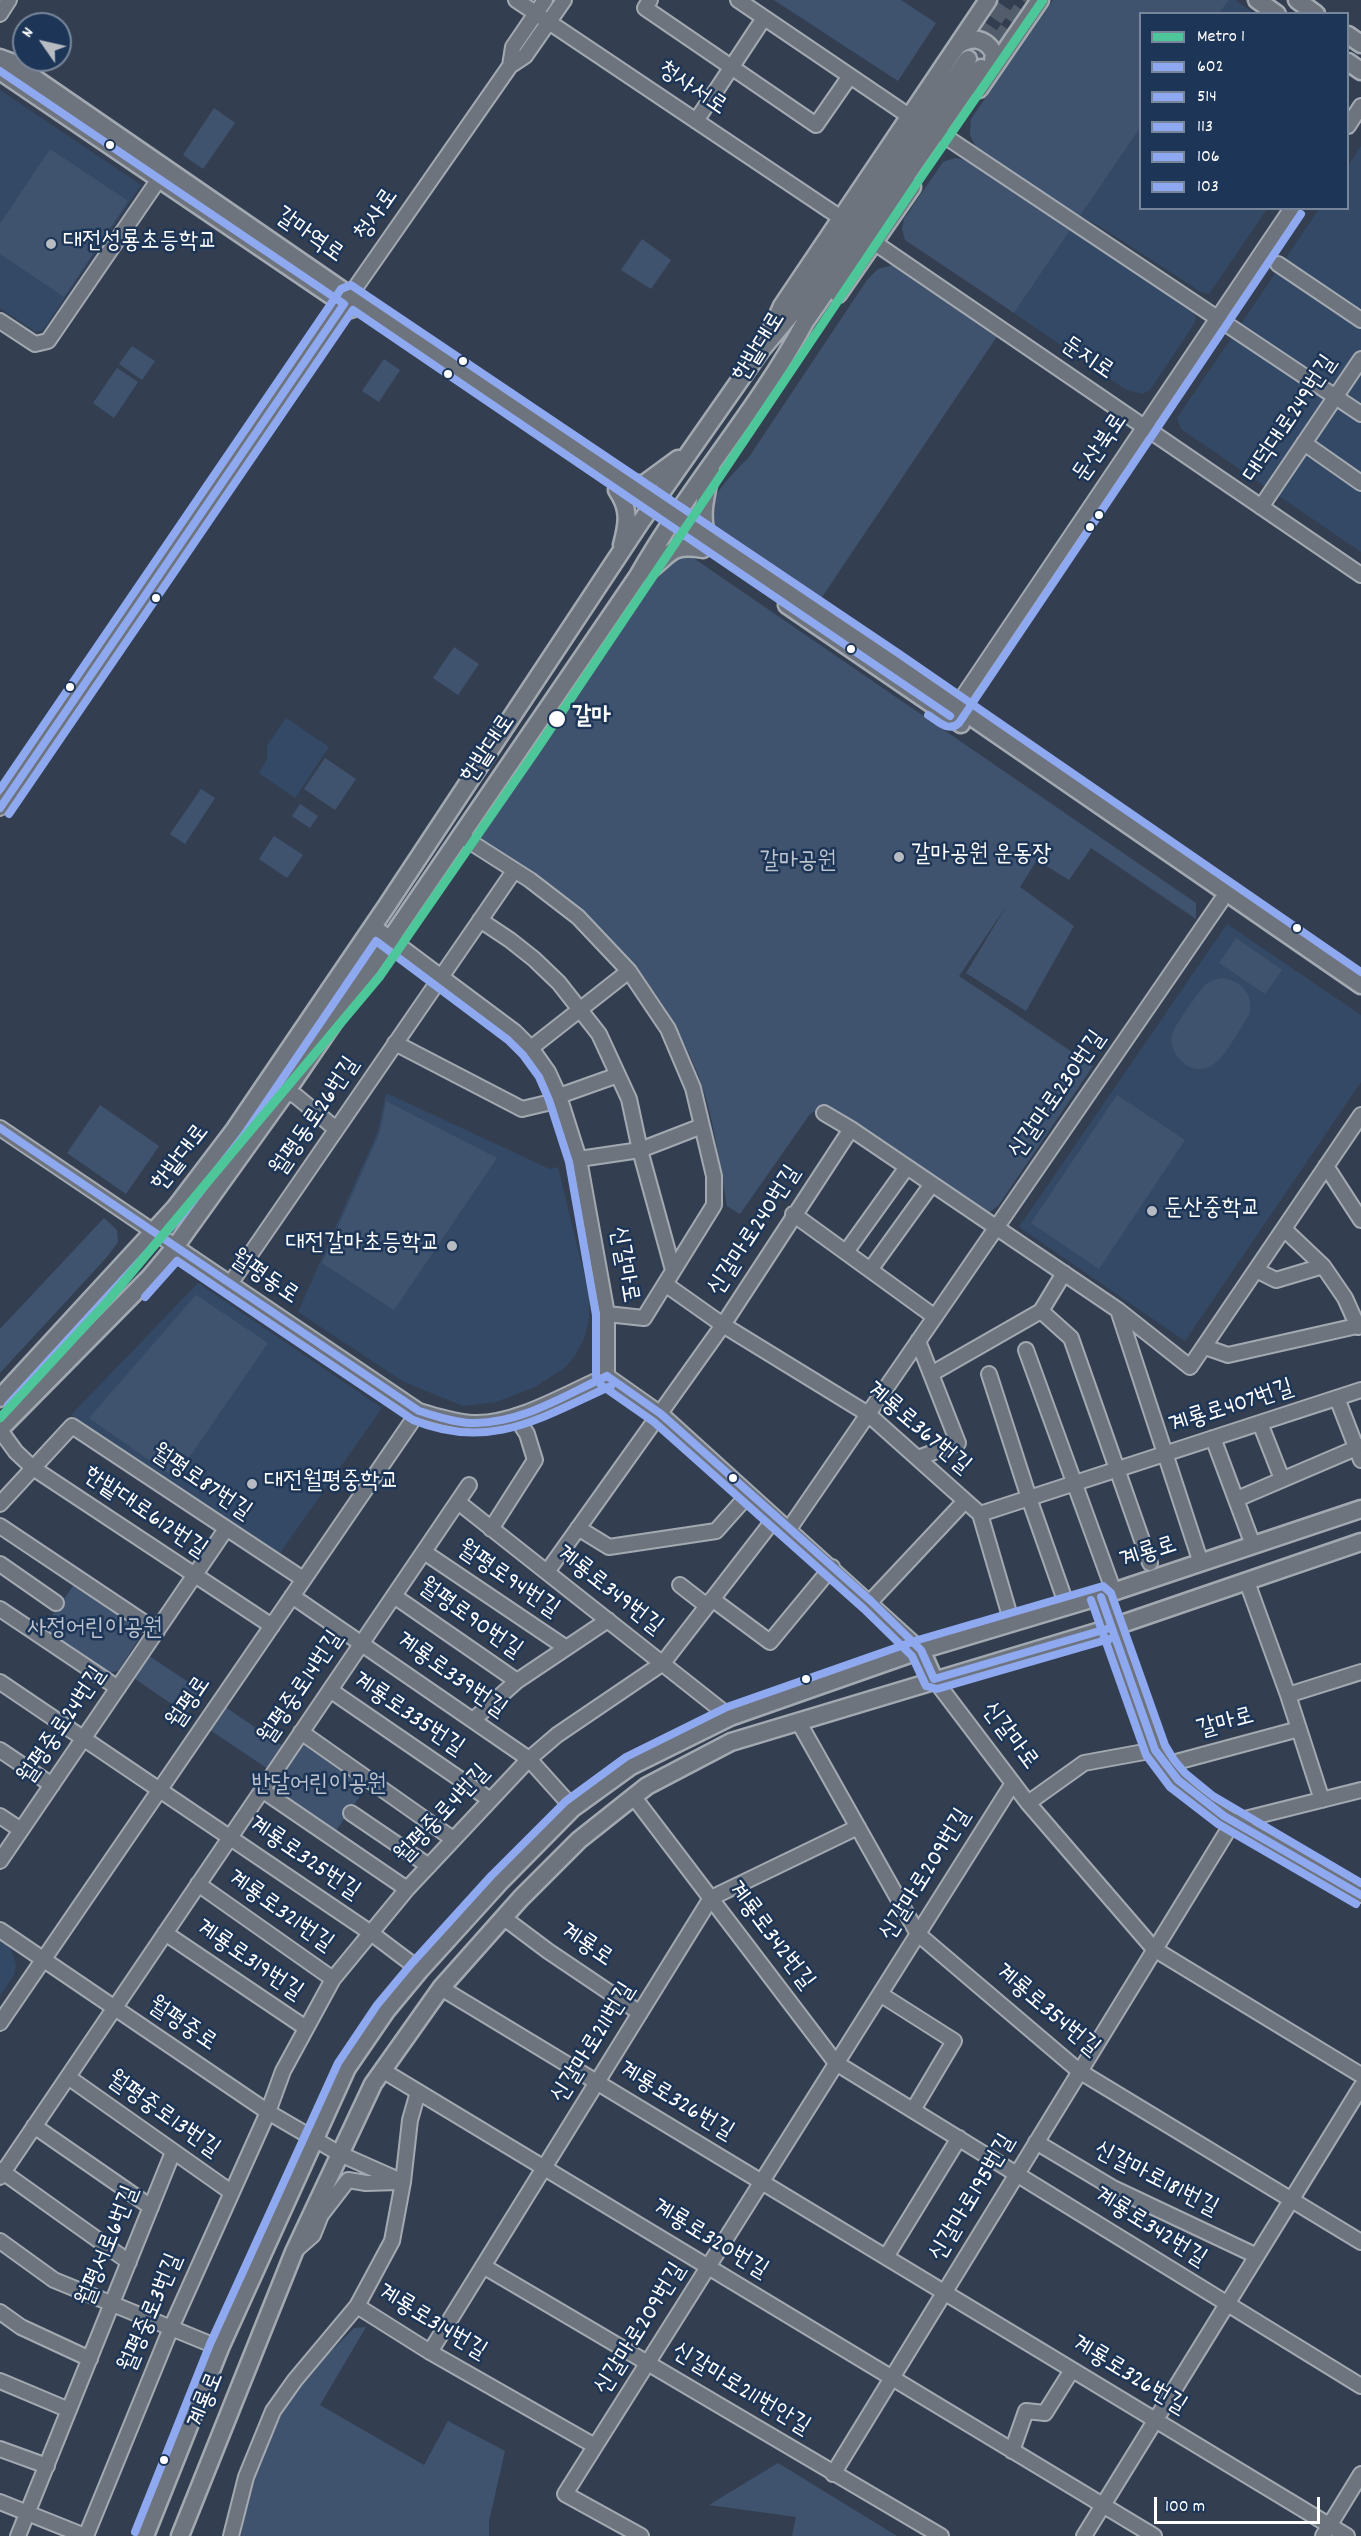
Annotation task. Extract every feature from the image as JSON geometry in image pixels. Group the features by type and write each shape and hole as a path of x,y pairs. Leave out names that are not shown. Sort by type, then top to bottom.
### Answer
{"main road":[{"path":"761,350 782,306 988,0"},
{"path":"784,362 812,332 946,137 980,66 1040,0"},
{"path":"1257,0 1274,12"},
{"path":"1297,0 1313,12"},
{"path":"957,46 973,39 985,42 994,52 980,66"},
{"name":"갈마역로","path":"0,58 20,69 347,300 953,712 1361,985"},
{"name":"한밭대로","path":"0,1398 175,1208 235,1129 386,908 651,507 761,350 792,313 980,66"},
{"name":"한밭대로","path":"0,1430 150,1277 175,1247 286,1092 461,836 638,576 672,521 784,362 805,322 980,66"},
{"name":"갈마역로","path":"0,72 159,179 347,300"},
{"path":"616,562 623,543 627,518 627,504 622,487 644,484 692,451"},
{"path":"638,576 650,570 672,550 706,544 702,514 713,461"},
{"name":"갈마역로","path":"953,712 1361,997"},
{"name":"계룡로","path":"144,2536 220,2348 347,2068 386,2011 420,1970 499,1883 573,1808 631,1766 730,1717 921,1650 1107,1594 1361,1509"},
{"name":"계룡로","path":"180,2536 294,2252 373,2084 441,1988 579,1840 647,1785 731,1742 934,1679 1110,1628 1361,1542"},
{"name":"신갈마로","path":"921,1650 934,1679"}],"street":[{"path":"0,14 9,0"},
{"name":"청사서로","path":"516,0 841,218"},
{"name":"청사로","path":"510,66 513,47 545,0"},
{"name":"청사로","path":"0,808 510,66 525,56 564,0"},
{"path":"650,0 645,8 816,125 850,76"},
{"path":"738,0 909,116"},
{"path":"696,121 764,18"},
{"path":"1349,123 1361,106"},
{"path":"946,137 1361,414"},
{"path":"0,321 35,344 48,341 159,179"},
{"name":"둔산북로","path":"953,712 1291,210"},
{"name":"둔지로","path":"874,243 1361,575"},
{"path":"1278,264 1361,320"},
{"name":"대덕대로249번길","path":"1261,507 1361,358"},
{"path":"1304,444 1361,483"},
{"path":"461,836 514,870 578,917 629,971 668,1029 693,1088 714,1176 714,1205 644,1318 607,1314"},
{"name":"월평동로26번길","path":"231,1284 514,870"},
{"name":"신갈마로230번길","path":"789,1529 1221,901"},
{"path":"480,920 510,939 534,959 559,983 599,1034 629,1099 640,1150 674,1270"},
{"name":"신갈마로","path":"373,926 497,1018 531,1047 548,1072 579,1159 607,1314 607,1376 661,1414 775,1518 871,1601 921,1650"},
{"path":"531,1047 629,971"},
{"path":"395,1043 522,1109 559,1098 618,1075"},
{"path":"286,1092 296,1096 336,1129"},
{"path":"824,1113 1118,1310 1190,1367 1361,1115"},
{"path":"579,1159 640,1150 702,1126"},
{"name":"월평동로","path":"0,1128 419,1411 452,1421 474,1423 516,1417 607,1376"},
{"name":"신갈마로240번길","path":"661,1414 723,1325 793,1214 851,1129"},
{"path":"1326,1166 1361,1220"},
{"path":"846,1252 907,1167"},
{"path":"870,1270 932,1184"},
{"path":"793,1214 935,1317"},
{"path":"1205,1347 1228,1355 1359,1326 1345,1298 1323,1266 1284,1229"},
{"path":"1257,1270 1276,1280 1323,1266"},
{"path":"931,1374 1041,1311 1064,1274"},
{"name":"계룡로367번길","path":"665,1284 723,1325 868,1413 980,1514"},
{"name":"계룡로","path":"1118,1310 1201,1563"},
{"path":"1041,1311 1071,1338 1150,1563"},
{"path":"918,1341 958,1443 918,1458"},
{"path":"1026,1350 1074,1483 1107,1594 1110,1628 1155,1750 1180,1783 1209,1806 1361,1895"},
{"path":"989,1374 1067,1606"},
{"name":"계룡로407번길","path":"980,1514 1361,1390"},
{"path":"1237,1499 1282,1479 1359,1452 1337,1398"},
{"name":"월평로","path":"0,2023 419,1411"},
{"path":"547,1572 661,1414"},
{"path":"491,1528 535,1460 527,1434 516,1417"},
{"path":"1260,1423 1282,1479"},
{"name":"월평로87번길","path":"33,1468 72,1426 303,1579"},
{"name":"한밭대로612번길","path":"0,1430 16,1452 33,1468 272,1626"},
{"path":"1213,1438 1253,1545"},
{"path":"0,1504 33,1468"},
{"name":"월평중로14번길","path":"114,2008 470,1485"},
{"path":"578,1528 609,1547 716,1531 749,1494"},
{"path":"871,1601 965,1501"},
{"name":"계룡로349번길","path":"458,1502 730,1717"},
{"path":"980,1514 1012,1623"},
{"name":"월평중로4번길","path":"268,2112 283,2071 333,1979 407,1889 529,1759 557,1735 663,1663 775,1518"},
{"path":"0,1526 157,1630"},
{"name":"월평중로24번길","path":"0,1861 226,1529"},
{"name":"월평로94번길","path":"424,1552 565,1647"},
{"path":"0,1564 56,1603"},
{"path":"680,1585 770,1642 832,1567"},
{"path":"1247,1582 1288,1695 1322,1800"},
{"name":"계룡로339번길","path":"292,1596 529,1759 573,1808"},
{"name":"월평로90번길","path":"394,1596 517,1681 608,1620"},
{"path":"0,1609 118,1688"},
{"path":"1288,1695 1361,1672"},
{"name":"신갈마로","path":"934,1679 1028,1803 1154,1948 1361,2075"},
{"path":"473,1720 517,1681"},
{"name":"계룡로325번길","path":"0,1682 371,1933 420,1970"},
{"name":"계룡로335번길","path":"330,1690 489,1799"},
{"name":"계룡로354번길","path":"798,1721 918,1934 1079,2071 1361,2242"},
{"name":"갈마로","path":"1165,1765 1299,1729"},
{"path":"301,1732 453,1839"},
{"path":"0,1750 52,1785"},
{"name":"신갈마로","path":"1028,1803 1084,1763 1155,1750"},
{"name":"신갈마로209번길","path":"641,2536 565,2494 1013,1783"},
{"path":"262,1790 407,1889"},
{"path":"1154,1948 1233,1821 1361,1790"},
{"name":"계룡로342번길","path":"633,1796 836,2063 1361,2386"},
{"path":"351,1813 429,1866"},
{"path":"0,1816 21,1830"},
{"path":"711,1898 858,1827"},
{"name":"계룡로321번길","path":"198,1884 333,1979"},
{"name":"신갈마로211번길","path":"430,2352 711,1898"},
{"name":"계룡로","path":"504,1918 548,1951 640,2013"},
{"name":"월평중로","path":"0,1930 268,2112 340,2154"},
{"name":"계룡로319번길","path":"165,1933 306,2028"},
{"name":"신갈마로195번길","path":"833,2474 1154,1948"},
{"name":"계룡로326번길","path":"441,1988 1156,2420 1326,2531 1347,2536"},
{"path":"879,1994 954,2041 913,2110"},
{"name":"월평중로13번길","path":"1,2173 114,2008"},
{"name":"계룡로320번길","path":"382,2070 1154,2536"},
{"name":"월평중로13번길","path":"68,2077 231,2192"},
{"path":"1084,2536 1361,2087"},
{"name":"계룡로314번길","path":"418,2092 410,2120 403,2182 392,2241 357,2306 430,2352 596,2445"},
{"name":"월평중로3번길","path":"86,2536 171,2328 268,2112"},
{"path":"34,2126 151,2207"},
{"path":"886,2257 959,2138"},
{"name":"신갈마로181번길","path":"1036,2142 1113,2188 1257,2256"},
{"name":"월평서로6번길","path":"18,2536 173,2152"},
{"path":"340,2154 403,2182"},
{"path":"1,2173 129,2262"},
{"path":"294,2252 313,2235 321,2215 348,2180 366,2183 403,2182"},
{"path":"0,2241 54,2280 220,2348"},
{"name":"신갈마로211번안길","path":"483,2266 941,2536"},
{"path":"231,2536 246,2477 273,2412 294,2380 357,2306"},
{"path":"0,2312 21,2327 90,2359"},
{"path":"1012,2451 1026,2411 1045,2413 1072,2370"},
{"path":"0,2381 69,2410"},
{"path":"0,2449 47,2466"},
{"path":"1326,2531 1361,2474"},
{"path":"0,2502 86,2536"}],"shaded area":[{"path":"1229,0 1235,0 1253,12 1220,12"},
{"name":"대전성룡초등학교","path":"0,90 141,185 43,330 36,332 0,308"},
{"path":"1139,129 1139,210 1266,210 1209,294 1201,292 1080,216"},
{"path":"1361,146 1361,552 1181,429 1177,418 1318,210 1349,210 1349,164"},
{"path":"1071,229 1193,312 1196,318 1150,390 1142,394 1125,389 1014,313"},
{"path":"286,718 329,747 295,798 259,773 267,759 267,746"},
{"path":"1227,924 1361,1015 1361,1082 1185,1341 1019,1227"},
{"name":"대전갈마초등학교","path":"386,1093 550,1169 558,1167 589,1295 589,1317 584,1339 566,1367 535,1387 496,1402 463,1406 404,1382 298,1312 378,1131"},
{"name":"대전월평중학교","path":"198,1283 382,1408 280,1553 71,1415"},
{"path":"0,1937 9,1943 16,1965 14,1975 0,1996"}],"green space":[{"path":"774,0 901,0 936,23 898,81"},
{"path":"1053,0 1229,0 1220,12 1139,12 1139,129 1080,216 976,147 970,135 971,119"},
{"path":"214,108 235,123 203,169 183,155"},
{"path":"50,149 128,201 64,297 0,254 0,224"},
{"path":"955,158 966,160 1071,229 1014,313 905,240 902,229 904,219 943,162"},
{"path":"642,239 671,260 651,289 621,270"},
{"path":"893,265 998,335 820,600 716,529 711,520 711,510 719,490 749,457 867,280 878,269"},
{"path":"132,346 155,361 142,380 119,364"},
{"path":"384,359 400,370 379,402 362,391"},
{"path":"117,368 138,382 114,418 93,403"},
{"name":"갈마공원","path":"689,555 1196,903 1196,919 1091,848 1069,880 1037,860 1020,887 1074,926 1026,1011 966,973 1007,905 959,976 1093,1066 998,1206 988,1213 832,1108 822,1107 810,1114 740,1214 727,1206 716,1140 704,1092 689,1054 664,1008 631,963 595,924 553,890 480,839 662,570 671,561"},
{"path":"454,647 479,664 458,695 433,678"},
{"path":"325,758 356,779 335,810 304,789"},
{"path":"201,789 215,798 185,844 170,834"},
{"path":"300,804 318,816 310,828 292,816"},
{"path":"274,836 303,855 287,878 259,859"},
{"path":"1236,938 1282,970 1265,994 1219,963"},
{"path":"1222,978 1236,982 1245,990 1250,1001 1249,1015 1219,1060 1206,1068 1191,1067 1178,1058 1174,1051 1172,1035 1181,1017 1205,985"},
{"path":"1117,1095 1185,1140 1099,1269 1031,1223"},
{"path":"386,1101 497,1158 394,1310 322,1263 380,1132"},
{"path":"100,1105 159,1146 126,1194 67,1153"},
{"path":"104,1218 117,1230 118,1242 107,1257 0,1373 0,1329"},
{"path":"196,1295 268,1343 175,1478 89,1418"},
{"name":"사정어린이공원","path":"76,1582 139,1625 142,1631 118,1671 106,1673 42,1630"},
{"path":"146,1654 202,1691 186,1714 131,1676"},
{"path":"225,1707 283,1746 268,1769 210,1730"},
{"name":"반달어린이공원","path":"303,1738 369,1783 333,1835 268,1790"},
{"path":"366,2327 320,2405 424,2465 448,2421 505,2451 489,2521 489,2536 241,2536 260,2459 286,2405 310,2373 354,2328"},
{"path":"778,2463 897,2536 792,2536 796,2517 709,2505"}],"tunnel":[{"path":"968,59 1008,0"},
{"path":"985,62 1027,0"}],"metro line":[{"name":"1","path":"0,1418 106,1303 380,976 535,752 917,183 1043,0"}],"transit line":[{"name":"602","path":"0,71 344,304 0,808"},
{"name":"514","path":"928,715 947,726 951,727 959,723 1301,214"},
{"name":"106","path":"0,789 341,289 351,285 898,653 1361,972"},
{"name":"514","path":"9,814 353,310 950,716"},
{"name":"113","path":"8,1405 183,1214 244,1135 376,941 508,1040 523,1055 539,1077 569,1162 596,1315 596,1376"},
{"name":"602","path":"0,1128 419,1411 459,1422 491,1422 508,1419 542,1407 607,1376"},
{"name":"113","path":"145,1297 177,1261 413,1420 441,1429 467,1433 515,1427 539,1419 611,1386"},
{"name":"602","path":"607,1376 661,1414 871,1601 921,1650 934,1679 1110,1628"},
{"name":"113","path":"601,1385 654,1422 864,1609 912,1656 926,1686 937,1689 1113,1638"},
{"name":"103","path":"135,2532 210,2344 338,2063 377,2005 491,1876 566,1801 626,1757 727,1707 918,1640 1103,1586 1111,1593 1165,1745 1185,1773 1213,1796 1361,1883"},
{"name":"602","path":"1101,1597 1155,1750 1178,1780 1224,1816 1361,1895"},
{"name":"113","path":"1091,1600 1146,1755 1170,1787 1218,1824 1356,1904"}],"place":[{"name":"대전성룡초등학교","path":"51,244"},
{"name":"갈마","path":"557,719"},
{"name":"갈마공원 운동장","path":"899,857"},
{"name":"둔산중학교","path":"1152,1211"},
{"name":"대전갈마초등학교","path":"452,1246"},
{"name":"대전월평중학교","path":"252,1484"}]}
